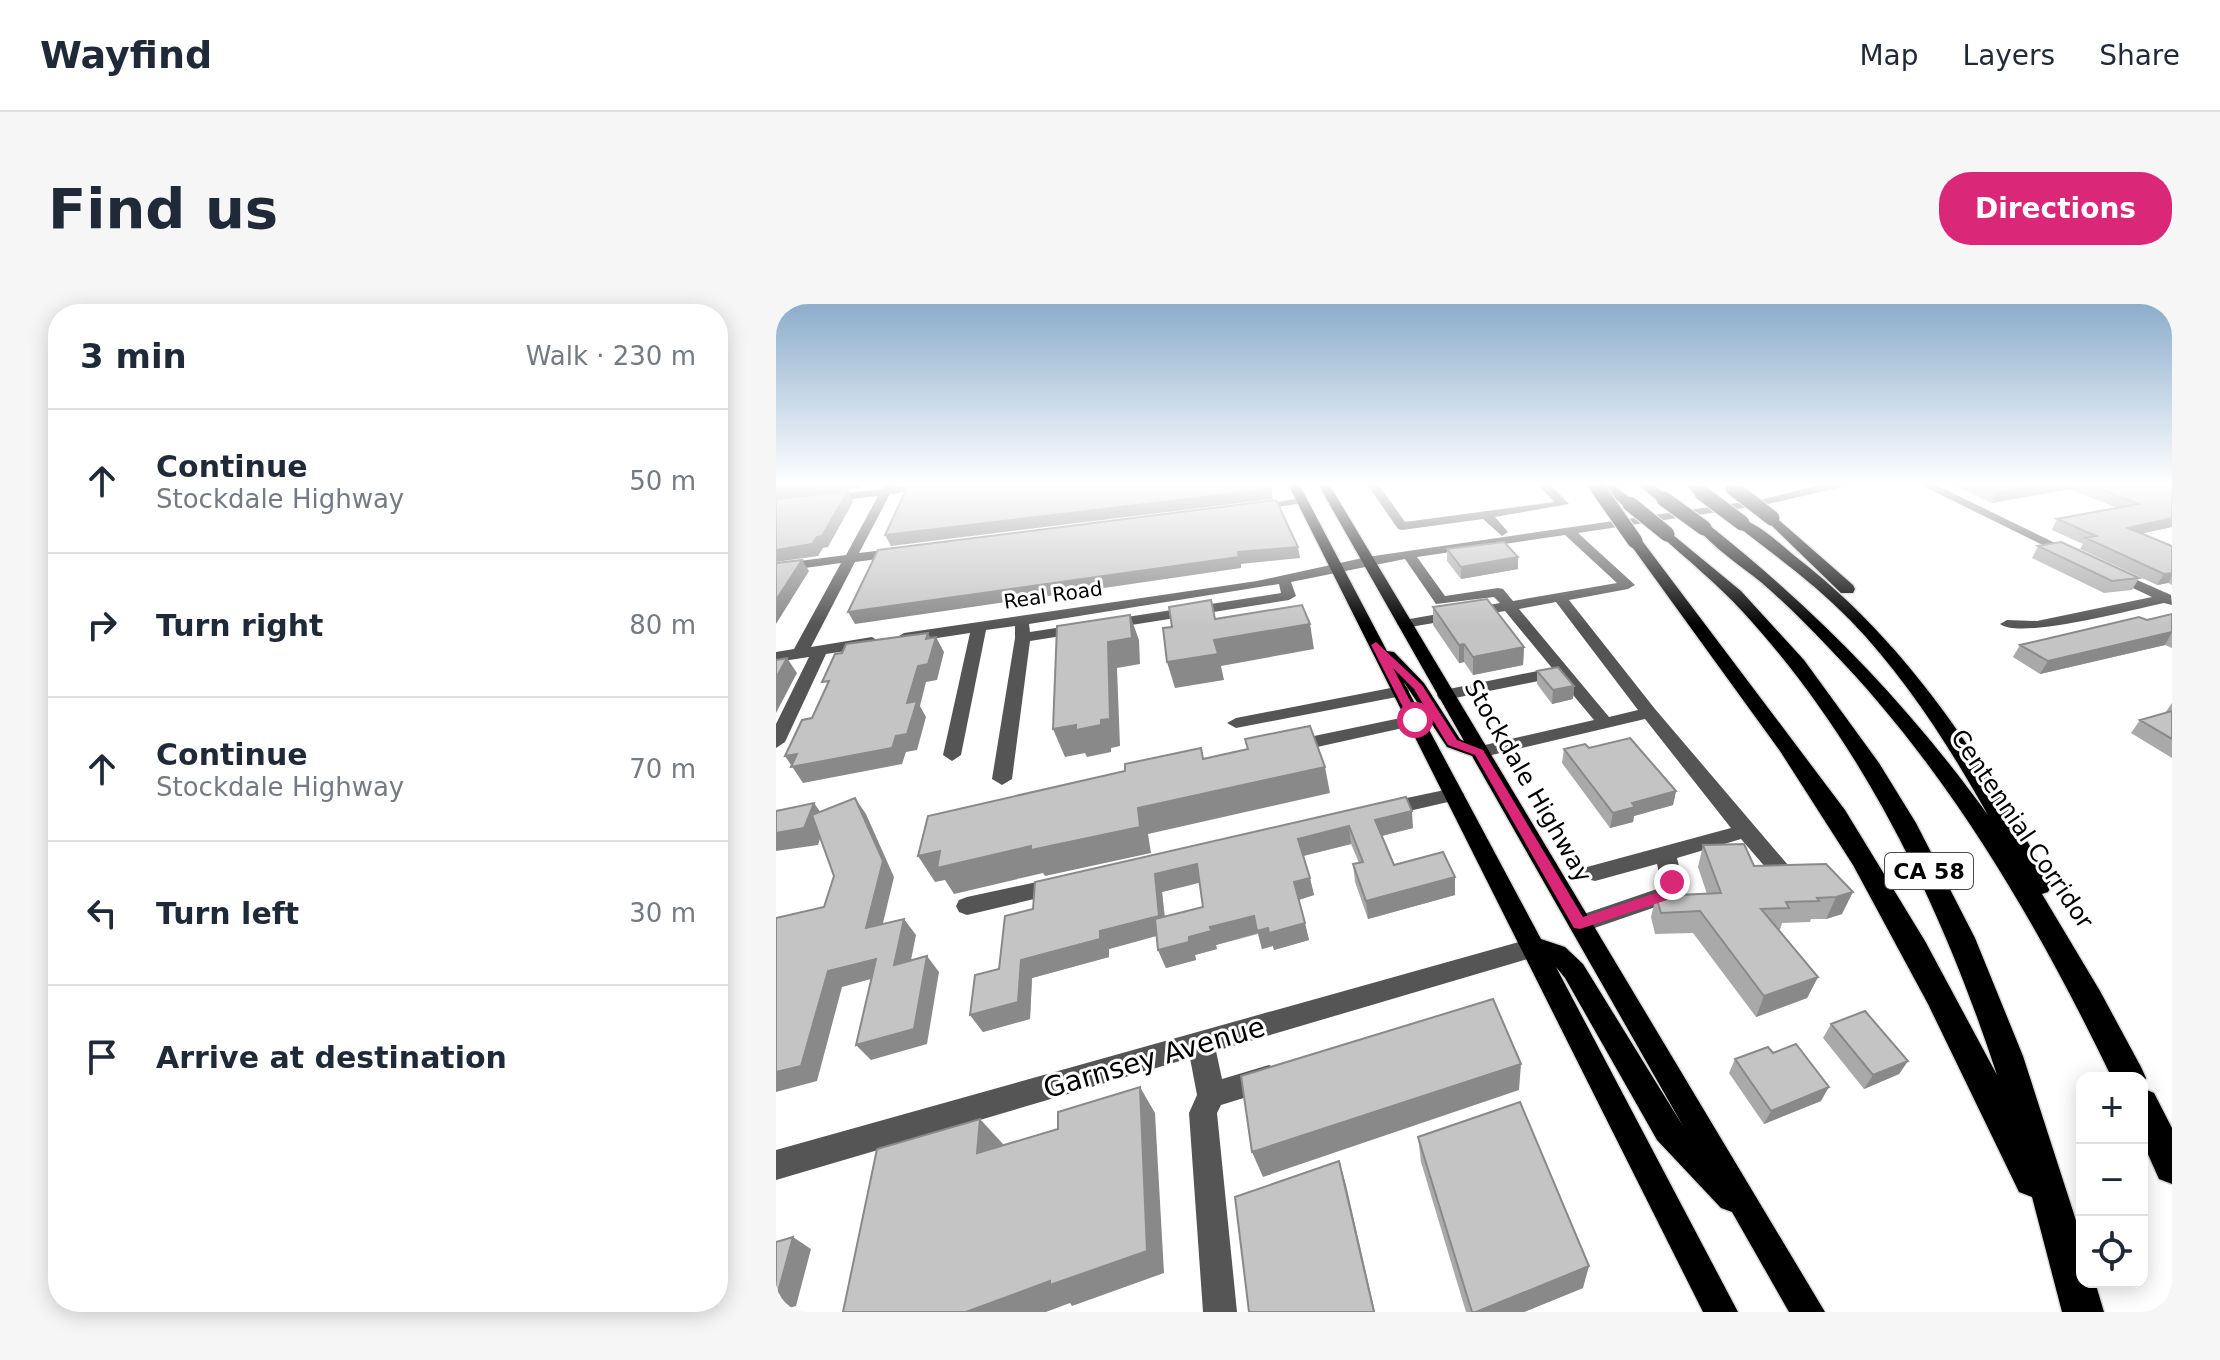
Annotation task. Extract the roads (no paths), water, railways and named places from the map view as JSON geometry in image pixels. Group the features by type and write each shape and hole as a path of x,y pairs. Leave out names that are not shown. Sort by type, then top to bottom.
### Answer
{"highway":[{"path":"1628,531 1786,743 1863,859 1969,1054 2060,1236"},
{"name":"CA 58","path":"1663,531 1730,590 1794,660 1855,744 1907,831 1947,907 2003,1044 2078,1294"},
{"name":"Centennial Corridor","path":"1708,531 1774,585 1833,642 1937,762 2043,919 2126,1072"},
{"path":"1752,531 1847,608 1917,689"},
{"path":"1787,531 1850,592 1884,636 1978,777 2011,833 2085,977 2126,1072"},
{"path":"2148,1116 2172,1166"}],"main road":[{"path":"1317,531 1721,1312"},
{"name":"Stockdale Highway","path":"1350,531 1808,1312"},
{"path":"1376,645 1418,687 1453,743 1479,752"},
{"path":"1533,948 1547,948 1566,961 1667,1130 1752,1216"}],"street":[{"path":"800,653 865,531"},
{"path":"1367,561 1405,547 1509,531"},
{"path":"1367,561 1575,531"},
{"path":"2024,531 2169,599"},
{"path":"1404,624 1628,585 1569,532"},
{"path":"776,568 913,550"},
{"path":"1410,557 1441,601 1498,592 1605,723"},
{"name":"Real Road","path":"776,657 979,626 1022,629 1138,611 1367,561"},
{"path":"1560,597 1649,713 1745,831 1788,878"},
{"path":"2007,624 2037,625 2169,599"},
{"path":"952,755 979,626"},
{"path":"1002,779 1022,629"},
{"path":"776,742 820,650"},
{"path":"1445,695 1562,671"},
{"path":"1236,723 1401,691"},
{"path":"1330,705 1341,736"},
{"path":"1479,752 1649,713"},
{"path":"1266,752 1415,720"},
{"path":"1368,814 1454,794"},
{"path":"1595,873 1745,831"},
{"path":"1580,924 1665,895 1672,882 1665,854"},
{"path":"967,906 1084,879"},
{"name":"Garnsey Avenue","path":"776,1165 1533,948"},
{"path":"1201,1043 1211,1095 1203,1113 1220,1312"},
{"path":"1211,1095 1300,1069"}]}
